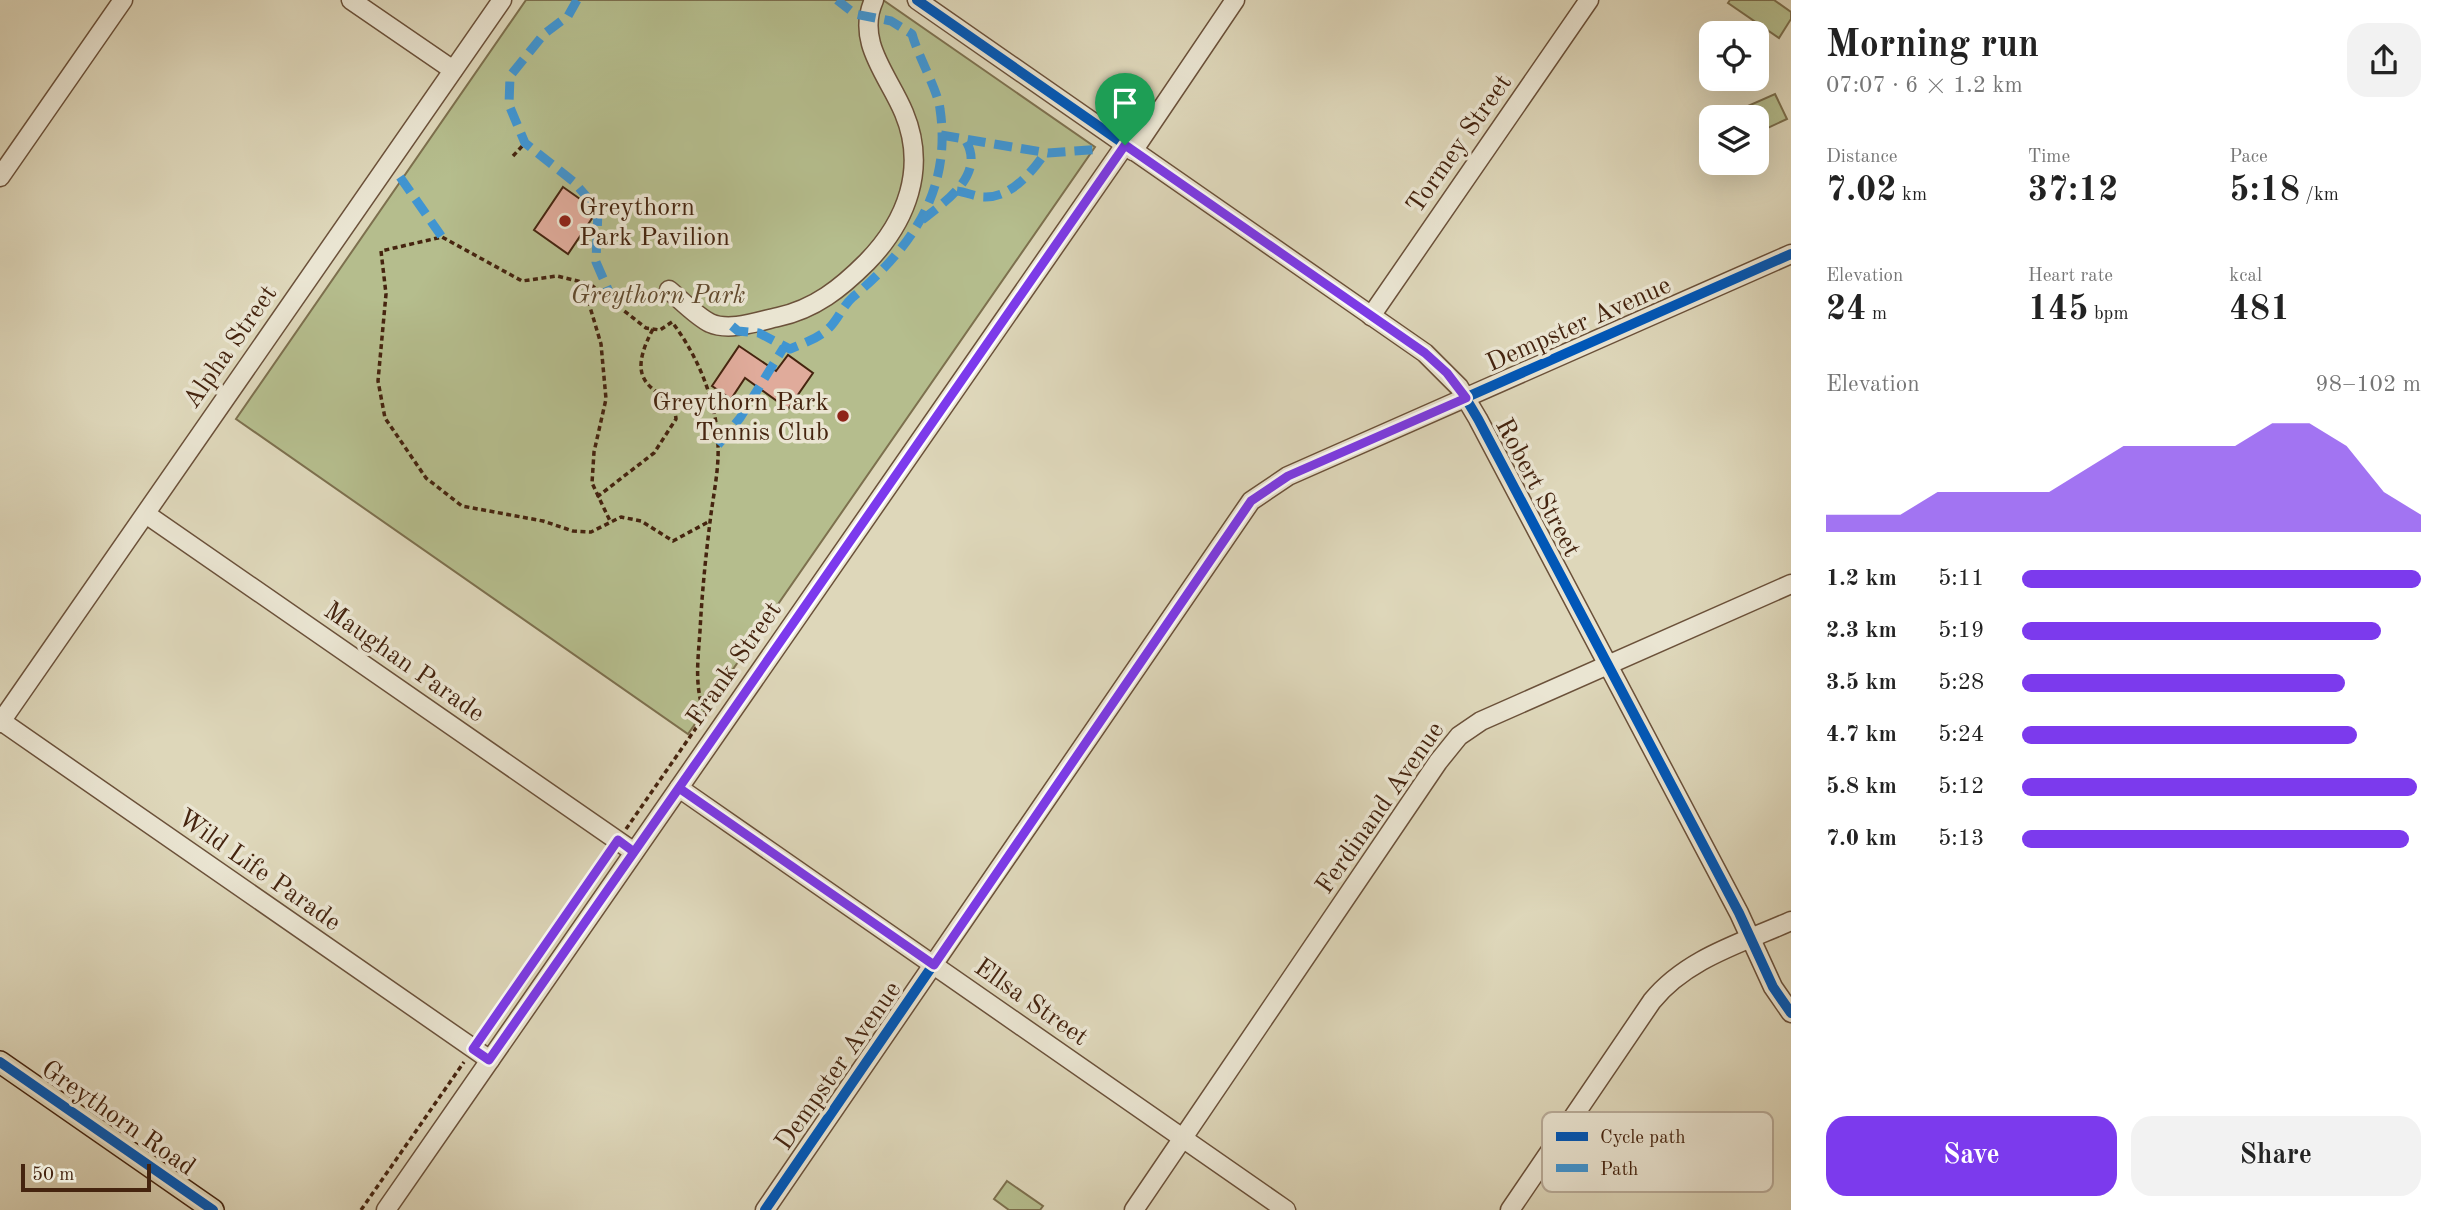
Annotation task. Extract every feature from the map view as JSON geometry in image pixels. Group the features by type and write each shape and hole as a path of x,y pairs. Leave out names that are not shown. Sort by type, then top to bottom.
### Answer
{"main road":[{"name":"Greythorn Road","path":"0,1062 213,1210"}],"street":[{"path":"0,177 123,0"},
{"path":"351,0 453,70"},
{"name":"Alpha Street","path":"1,722 502,0"},
{"path":"669,290 711,323 732,326 782,316 821,302 850,279 890,235 910,196 913,150 904,113 869,38 868,16 874,0"},
{"name":"Robert Street","path":"916,0 1437,363 1466,398 1608,665 1773,987 1791,1013"},
{"name":"Frank Street","path":"386,1210 634,852 1235,0"},
{"name":"Tormey Street","path":"1371,316 1589,0"},
{"name":"Dempster Avenue","path":"765,1210 1251,501 1288,476 1791,254"},
{"name":"Maughan Parade","path":"146,514 634,852"},
{"name":"Ferdinand Avenue","path":"1134,1210 1449,747 1468,728 1791,584"},
{"name":"Wild Life Parade","path":"1,722 489,1060"},
{"name":"Ellsa Street","path":"679,788 1286,1210"},
{"path":"1577,1112 1662,989 1694,964 1791,921"},
{"path":"1510,1210 1542,1163"}],"path":[{"path":"513,156 525,143"},
{"path":"361,1210 705,715 697,684 718,445 711,400 686,341 672,322 660,330 646,328 590,284 557,276 522,281 442,237 381,251 386,295 378,381 385,418 425,478 462,506 543,521 573,531 591,532 621,517 641,521 673,541 710,521"},
{"path":"590,284 590,306 601,344 606,400 594,452 592,483 610,521"},
{"path":"597,497 654,453 676,419 673,408 653,392 640,364 653,329"}],"green space":[{"name":"Greythorn Park","path":"526,0 883,0 1095,147 688,734 236,419"},
{"path":"1730,0 1774,0 1791,12 1791,19 1779,38 1769,31 1769,21 1754,21 1728,3"},
{"path":"1775,94 1787,119 1769,127 1769,105 1750,105"},
{"path":"1007,1181 1043,1206 1040,1210 1009,1210 994,1199"}],"building":[{"name":"Greythorn Park Pavilion","path":"563,187 597,211 568,254 534,230"},
{"path":"739,346 776,371 788,355 813,373 788,409 745,378 731,399 712,386"}],"marked path":[{"path":"577,0 568,16 544,34 510,76 509,105 525,143 574,182 598,210 596,262 613,301"},
{"path":"732,326 738,331 759,333 790,349 822,334 849,301 874,278 910,237 933,191 940,166 940,109 912,34 891,21 855,14 837,0"},
{"path":"941,135 1048,153 1101,149"},
{"path":"922,220 952,195 968,174 970,151 964,138"},
{"path":"957,191 984,197 1003,193 1027,176 1045,153"},
{"path":"400,177 442,237"},
{"path":"718,445 740,418 784,347"}],"cycle path":[{"path":"917,0 1425,353 1459,387 1739,913 1773,987 1791,1013"},
{"path":"765,1210 1251,501 1288,476 1791,254"},
{"path":"0,1062 213,1210"}],"place":[{"name":"Greythorn Park Pavilion","path":"565,221"},
{"name":"Greythorn Park Tennis Club","path":"843,416"}],"route":[{"path":"1125,145 679,788 489,1060 473,1049 618,840 634,852 679,788 934,965 1251,501 1288,476 1466,398 1447,373 1425,353 1125,145"}]}
